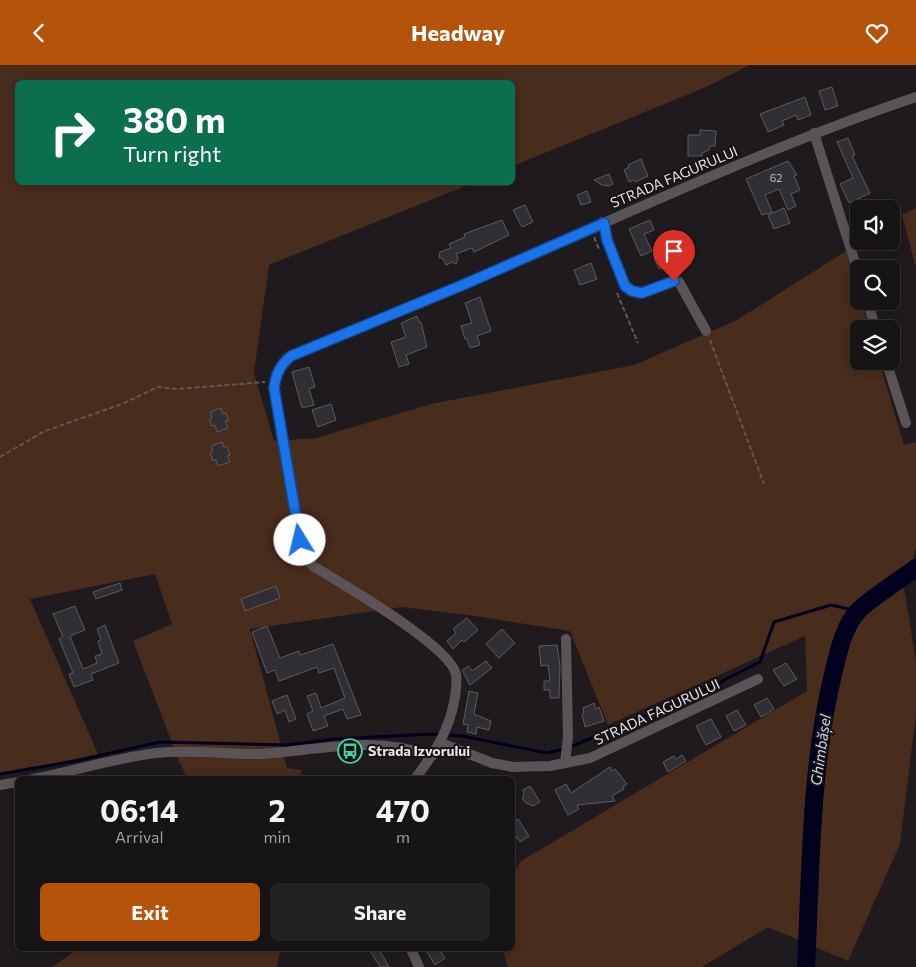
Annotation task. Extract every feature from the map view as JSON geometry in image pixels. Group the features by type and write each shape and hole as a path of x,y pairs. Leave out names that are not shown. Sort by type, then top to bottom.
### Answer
{"street":[{"name":"STRADA FAGURULUI","path":"275,382 279,370 291,356 465,284 814,133 916,97"},
{"path":"814,133 854,260"},
{"path":"604,223 607,240 625,286 632,291 642,293 674,281 679,281 706,331"},
{"path":"889,370 906,423"},
{"path":"275,382 300,540 307,559 313,566 412,630 438,650 450,662 456,674 452,714 443,737 417,776"},
{"path":"566,639 566,753"},
{"name":"STRADA FAGURULUI","path":"443,737 492,763 513,767 534,768 566,753 590,758 758,679"},
{"path":"48,776 154,754 180,752 262,754 331,746 370,745 408,749 432,756"},
{"path":"0,785 15,782"},
{"path":"412,951 419,967"}],"path":[{"path":"706,331 718,357 764,484"},
{"path":"0,457 45,431 122,405 158,387 178,389 275,382"}],"shaded area":[{"path":"0,65 750,65 706,87 515,165 515,80 15,80 15,185 468,185 269,265 254,373 274,441 316,438 431,404 634,365 737,320 846,251 850,265 850,310 864,310 866,320 850,320 850,370 882,370 904,445 916,442 916,548 904,588 916,661 916,714 900,844 848,961 768,927 702,967 508,967 503,951 515,951 515,871 521,861 807,691 805,636 608,725 570,631 402,607 250,629 287,768 301,770 301,776 186,776 178,759 133,641 172,624 155,574 30,599 98,754 0,776"},
{"path":"916,208 916,268 902,215"},
{"path":"75,951 281,951 277,967 52,967"}],"building":[{"path":"832,87 838,106 825,110 819,91"},
{"path":"805,97 811,115 798,120 796,115 782,121 784,125 768,132 760,114"},
{"path":"700,130 716,131 715,146 710,146 709,150 702,153 702,156 688,156 688,135 700,135"},
{"path":"848,138 855,155 852,156 870,193 855,200 850,200 849,203 840,184 853,178 837,142"},
{"path":"641,159 648,176 635,182 634,180 629,182 624,170 629,167 628,165"},
{"path":"788,161 797,175 794,176 800,190 791,194 796,206 788,210 779,189 765,195 772,212 762,215 746,179"},
{"path":"609,174 613,184 609,186 602,185 594,180"},
{"path":"587,191 591,202 581,205 577,195"},
{"path":"525,205 533,222 522,227 513,210"},
{"path":"784,208 790,223 774,229 768,215"},
{"path":"502,220 509,235 474,252 472,248 456,254 458,259 456,264 452,262 446,265 443,259 439,257 440,252 451,248 449,244 465,237 464,234"},
{"path":"650,220 654,230 644,234 652,251 641,256 629,229"},
{"path":"681,248 685,257 676,261 678,265 671,269 669,264 659,269 654,258 671,250 672,252"},
{"path":"591,263 597,279 580,285 574,270"},
{"path":"480,297 491,331 477,336 480,345 470,348 461,326 472,323 465,303"},
{"path":"417,316 419,322 421,322 427,347 406,355 409,364 399,367 391,342 406,337 401,323"},
{"path":"309,367 315,387 309,389 314,405 302,408 292,372"},
{"path":"331,404 336,420 318,427 312,410"},
{"path":"221,408 223,414 226,413 229,420 225,421 228,428 217,432 215,425 212,426 209,419 212,418 210,412"},
{"path":"222,442 224,447 227,446 230,455 227,456 230,462 218,466 216,460 213,461 210,452 213,451 211,446"},
{"path":"120,583 122,590 96,599 93,592"},
{"path":"276,586 280,598 245,611 241,599"},
{"path":"75,606 85,630 70,636 83,669 97,663 95,656 102,654 98,641 101,640 97,629 105,625 119,663 91,674 93,680 74,687 69,674 73,673 59,639 63,637 53,614"},
{"path":"467,618 478,630 464,642 462,640 453,649 447,641 456,633 453,629"},
{"path":"267,626 280,658 299,651 300,655 333,644 361,715 347,719 343,709 324,716 328,726 313,731 307,714 313,711 307,696 316,693 321,708 345,698 334,668 319,673 317,667 279,681 275,670 267,673 252,632"},
{"path":"502,629 515,643 499,658 486,644"},
{"path":"557,645 560,666 559,698 550,698 550,690 544,690 544,681 550,681 548,665 541,666 539,646"},
{"path":"486,661 492,668 470,685 462,670 469,666 472,671"},
{"path":"786,663 797,679 784,686 773,670"},
{"path":"469,691 478,693 474,714 491,721 489,730 477,727 476,734 467,732 468,725 463,724"},
{"path":"287,695 296,719 289,722 285,710 277,714 272,701"},
{"path":"767,698 774,709 761,717 754,705"},
{"path":"594,703 596,709 599,707 604,721 585,727 582,714 584,713 583,708"},
{"path":"737,710 746,725 734,731 726,716"},
{"path":"711,719 721,737 706,745 696,726"},
{"path":"682,755 686,761 668,772 663,762 674,756 676,759"},
{"path":"610,767 612,771 615,769 627,784 623,787 624,789 612,796 615,801 577,805 579,809 568,815 555,790 566,784 571,793"},
{"path":"530,786 540,802 533,806 526,803 522,798 524,797 523,790"},
{"path":"518,819 529,836 520,842 517,837 515,837 515,821"},
{"path":"370,951 380,951 389,967 380,967"},
{"path":"440,951 445,958 435,965 427,952"}],"waterway":[{"name":"Ghimbășel","path":"806,967 816,780 826,707 838,654 849,624 858,611 878,594 916,568"},
{"path":"570,747 689,698 760,662 774,622 831,605 858,611"},
{"path":"0,774 75,761 160,742 288,745 334,739 432,734 462,736 547,753 563,749"}],"place":[{"name":"Strada Izvorului","path":"350,751"}],"route":[{"path":"300,540 274,388 275,378 279,370 291,356 465,284 604,223 607,240 625,286 632,291 642,293 674,281"}]}
